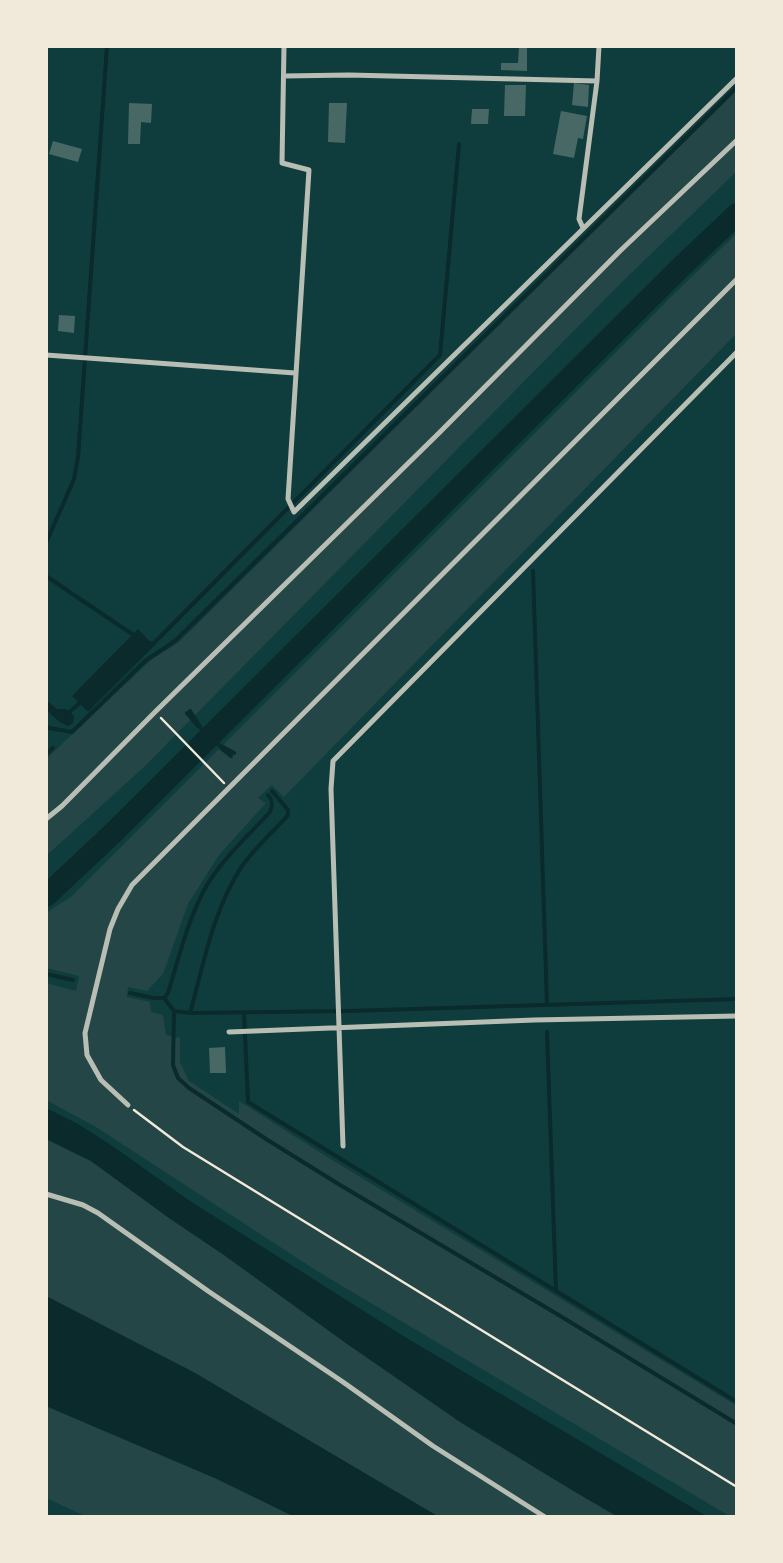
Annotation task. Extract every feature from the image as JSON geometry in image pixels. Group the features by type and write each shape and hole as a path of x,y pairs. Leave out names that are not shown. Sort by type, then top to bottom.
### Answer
{"street":[{"path":"284,46 282,163 309,170 288,499 294,512 737,78"},
{"path":"584,228 579,219 597,80 599,46"},
{"path":"284,76 349,75 597,80"},
{"path":"46,820 439,433 620,251 737,140"},
{"path":"128,1105 101,1080 87,1055 85,1033 110,929 118,909 132,885 737,279"},
{"path":"343,1146 331,789 333,761 737,352"},
{"path":"46,355 295,373"},
{"path":"229,1032 340,1026 737,1016"},
{"path":"46,1194 83,1205 120,1227 208,1291 344,1382 433,1446 546,1517"}],"path":[{"path":"155,712 229,788"},
{"path":"128,1105 183,1147 737,1487"}],"shaded area":[{"path":"737,90 737,171 622,282 144,767 46,856 46,759 151,660 179,642"},
{"path":"737,233 737,333 284,797 272,785 258,798 266,803 219,855 188,904 163,974 147,991 128,987 127,997 150,1002 151,1012 163,1015 166,1035 180,1038 180,1062 189,1081 239,1114 239,1101 329,1158 737,1406 737,1517 731,1517 317,1271 96,1127 46,1100 46,983 76,991 79,976 46,968 46,913 72,896"},
{"path":"138,629 154,646 88,712 72,696"},
{"path":"46,700 57,709 66,709 74,716 73,723 68,726 61,723 46,710"},
{"path":"46,1108 78,1124 111,1145 187,1199 400,1334 708,1517 618,1517 460,1422 91,1161 46,1139"},
{"path":"46,1139 91,1161 350,1346 672,1517 439,1517 195,1373 46,1296"},
{"path":"46,1296 195,1373 439,1517 295,1517 217,1479 46,1406"},
{"path":"46,1406 217,1479 295,1517 87,1517 46,1498"}],"building":[{"path":"519,46 527,46 527,71 501,70 501,63 518,63"},
{"path":"574,83 589,85 588,107 572,105"},
{"path":"505,85 526,85 525,116 504,116"},
{"path":"129,103 152,104 151,123 141,122 140,144 128,144"},
{"path":"329,103 347,103 345,143 328,142"},
{"path":"472,109 489,109 488,124 471,124"},
{"path":"561,111 587,116 583,139 578,138 574,158 553,154"},
{"path":"53,141 82,149 78,162 49,154"},
{"path":"59,315 75,316 74,333 58,331"},
{"path":"225,1047 226,1073 210,1073 209,1048"}],"waterway":[{"path":"46,543 74,479 78,457 107,46"},
{"path":"46,726 72,732 145,661 175,641 737,87"},
{"path":"149,643 153,644 440,355 459,144"},
{"path":"46,896 111,835 682,266 737,214"},
{"path":"533,571 547,1005"},
{"path":"46,576 135,636"},
{"path":"66,715 83,700"},
{"path":"190,711 208,739 234,753"},
{"path":"187,713 198,726"},
{"path":"46,754 53,748"},
{"path":"221,748 231,756"},
{"path":"272,791 288,810 288,815 242,866 232,883 210,937 190,1013 349,1011 737,999"},
{"path":"164,998 168,993 184,938 200,898 221,865 270,812 272,803 268,795"},
{"path":"46,974 73,980"},
{"path":"130,993 153,998 164,998"},
{"path":"164,998 174,1011 173,1065 178,1078 189,1088 340,1185 737,1424"},
{"path":"174,1011 190,1013"},
{"path":"244,1013 248,1102 737,1402"},
{"path":"547,1032 556,1291"}]}
